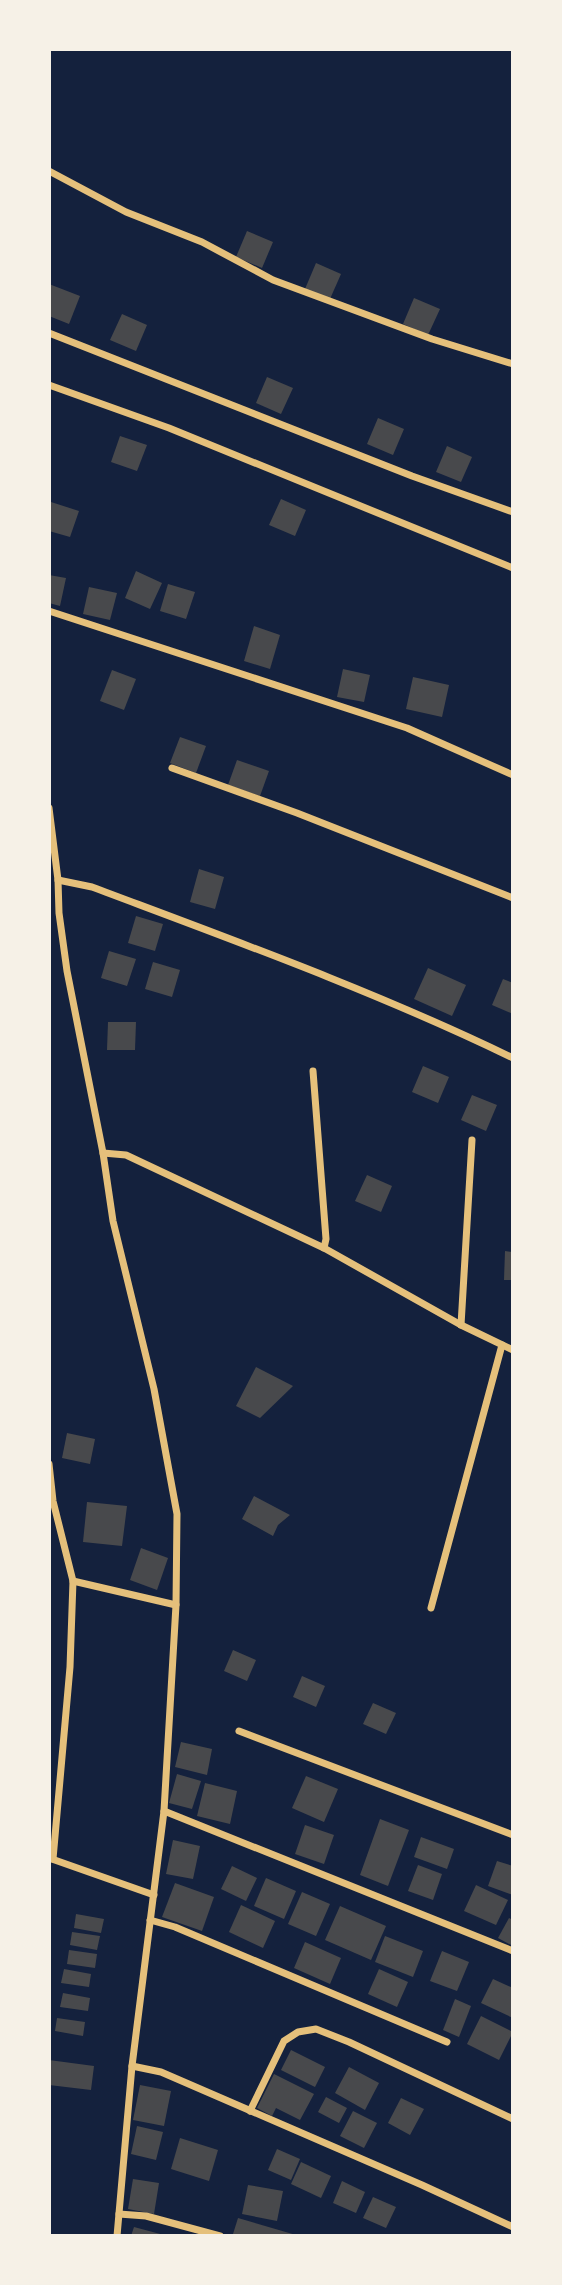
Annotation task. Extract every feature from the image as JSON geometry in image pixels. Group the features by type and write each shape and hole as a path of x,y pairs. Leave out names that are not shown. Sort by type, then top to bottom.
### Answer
{"street":[{"path":"49,172 126,212 202,242 274,281 432,339 513,364"},
{"path":"49,333 412,476 513,512"},
{"path":"49,385 169,428 513,568"},
{"path":"49,611 407,728 513,775"},
{"path":"172,768 297,813 513,898"},
{"path":"49,808 52,861 58,880 59,913 67,971 103,1153 113,1221 154,1390 177,1514 176,1605 164,1811 132,2066 117,2236"},
{"path":"58,880 92,887 303,968 441,1023 513,1058"},
{"path":"313,1071 326,1239 324,1248"},
{"path":"461,1325 472,1140"},
{"path":"103,1153 126,1155 324,1248 461,1325 513,1350"},
{"path":"431,1608 502,1345"},
{"path":"49,1464 53,1502 73,1581 70,1667 51,1859 154,1895"},
{"path":"73,1581 176,1605"},
{"path":"239,1731 513,1835"},
{"path":"164,1811 223,1837 513,1951"},
{"path":"150,1920 175,1927 447,2042"},
{"path":"250,2111 285,2041 298,2032 316,2029 513,2119"},
{"path":"132,2066 161,2072 513,2227"},
{"path":"119,2214 146,2216 220,2236"}],"building":[{"path":"247,231 273,242 262,268 236,257"},
{"path":"316,263 341,274 330,299 305,289"},
{"path":"49,284 80,296 69,324 49,316"},
{"path":"414,298 440,309 428,335 403,324"},
{"path":"122,314 147,325 136,351 110,340"},
{"path":"267,377 293,388 281,414 256,403"},
{"path":"378,418 404,429 393,455 367,444"},
{"path":"120,436 147,445 137,471 111,462"},
{"path":"447,446 472,457 461,482 436,472"},
{"path":"281,499 306,510 295,536 269,525"},
{"path":"51,502 79,511 70,537 49,531"},
{"path":"136,571 162,583 150,609 125,598"},
{"path":"49,575 66,578 60,606 49,603"},
{"path":"168,584 195,592 186,619 160,611"},
{"path":"89,587 117,593 110,620 83,614"},
{"path":"254,626 280,635 270,669 244,661"},
{"path":"343,669 370,675 364,702 337,697"},
{"path":"112,670 136,679 124,710 100,701"},
{"path":"413,677 449,685 442,717 406,709"},
{"path":"180,737 206,746 196,773 170,763"},
{"path":"237,760 269,771 260,796 228,785"},
{"path":"199,869 224,877 215,909 190,902"},
{"path":"136,916 163,924 155,951 128,943"},
{"path":"109,951 136,959 127,986 101,978"},
{"path":"153,962 180,970 172,997 145,989"},
{"path":"428,968 466,985 452,1016 414,999"},
{"path":"503,979 513,983 513,1014 492,1005"},
{"path":"108,1022 136,1022 135,1050 107,1050"},
{"path":"423,1066 449,1077 438,1103 412,1092"},
{"path":"472,1095 497,1105 486,1131 461,1120"},
{"path":"367,1175 392,1186 381,1212 355,1201"},
{"path":"505,1251 513,1252 513,1280 504,1280"},
{"path":"256,1367 293,1386 260,1418 236,1406"},
{"path":"67,1433 95,1439 90,1464 62,1458"},
{"path":"254,1496 290,1515 278,1525 273,1536 242,1519"},
{"path":"87,1502 127,1506 122,1546 83,1542"},
{"path":"141,1548 168,1558 157,1590 130,1580"},
{"path":"233,1650 256,1660 247,1681 224,1671"},
{"path":"302,1676 325,1686 316,1707 293,1697"},
{"path":"373,1703 396,1713 386,1734 363,1724"},
{"path":"181,1742 212,1749 207,1775 175,1767"},
{"path":"177,1774 201,1781 192,1809 169,1803"},
{"path":"306,1776 338,1789 324,1822 292,1808"},
{"path":"205,1783 237,1791 230,1824 197,1816"},
{"path":"380,1819 409,1830 388,1886 360,1875"},
{"path":"305,1825 334,1835 324,1864 295,1854"},
{"path":"421,1837 454,1849 447,1869 414,1857"},
{"path":"173,1840 200,1846 193,1879 166,1874"},
{"path":"497,1861 513,1866 513,1895 488,1886"},
{"path":"418,1865 442,1874 433,1900 408,1891"},
{"path":"232,1866 257,1878 246,1901 221,1889"},
{"path":"266,1878 296,1891 284,1919 254,1906"},
{"path":"175,1883 214,1897 202,1931 162,1917"},
{"path":"476,1885 508,1900 496,1925 464,1911"},
{"path":"302,1892 330,1904 316,1936 288,1924"},
{"path":"241,1905 275,1921 263,1948 229,1932"},
{"path":"340,1906 386,1926 371,1960 325,1940"},
{"path":"76,1914 104,1919 101,1933 74,1928"},
{"path":"509,1918 513,1920 513,1946 498,1938"},
{"path":"72,1932 100,1936 97,1950 70,1945"},
{"path":"385,1936 423,1951 413,1977 375,1962"},
{"path":"305,1942 341,1958 330,1984 294,1968"},
{"path":"69,1950 97,1954 95,1968 67,1964"},
{"path":"442,1951 469,1962 457,1991 430,1981"},
{"path":"64,1969 91,1974 89,1987 61,1983"},
{"path":"379,1969 408,1982 397,2007 368,1994"},
{"path":"493,1979 513,1988 513,2018 481,2003"},
{"path":"63,1993 90,1998 88,2011 60,2007"},
{"path":"455,1999 471,2006 459,2037 443,2030"},
{"path":"481,2016 513,2032 499,2060 467,2044"},
{"path":"57,2018 85,2022 83,2036 55,2031"},
{"path":"291,2050 325,2067 315,2087 281,2070"},
{"path":"49,2060 94,2066 91,2090 49,2085"},
{"path":"349,2067 379,2083 365,2110 335,2093"},
{"path":"274,2074 314,2094 300,2120 276,2108 272,2116 257,2108"},
{"path":"140,2085 171,2091 164,2126 133,2120"},
{"path":"326,2097 347,2108 339,2123 318,2112"},
{"path":"401,2098 424,2109 410,2135 388,2123"},
{"path":"353,2111 377,2123 364,2148 340,2136"},
{"path":"137,2126 163,2132 156,2160 131,2154"},
{"path":"180,2138 218,2150 209,2181 171,2169"},
{"path":"277,2149 300,2159 291,2180 268,2170"},
{"path":"301,2162 331,2176 321,2198 291,2184"},
{"path":"133,2179 159,2183 154,2214 128,2209"},
{"path":"342,2181 365,2192 356,2213 333,2203"},
{"path":"248,2185 283,2191 277,2221 242,2214"},
{"path":"373,2197 396,2207 386,2228 363,2218"},
{"path":"238,2218 296,2235 296,2236 233,2234"},
{"path":"134,2227 164,2235 164,2236 131,2236"}]}
